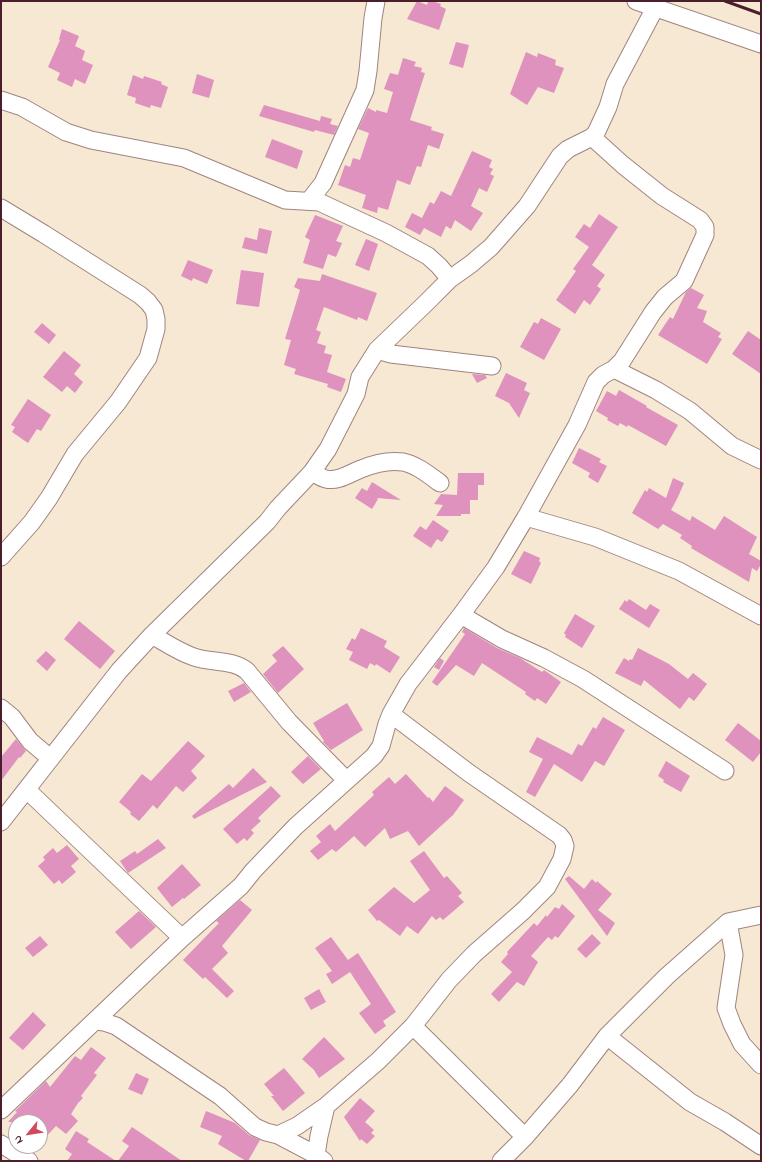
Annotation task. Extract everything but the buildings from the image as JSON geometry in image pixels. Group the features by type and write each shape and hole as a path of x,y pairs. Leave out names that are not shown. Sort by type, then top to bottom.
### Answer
{"street":[{"path":"309,201 323,183 365,90 376,1"},
{"path":"636,1 656,5 761,44"},
{"path":"1,822 119,671 152,635 263,527 278,508 312,472 328,449 356,394 360,377 377,350 450,279 471,264 491,246 527,206 560,156 568,149 592,137 600,128 608,107 614,84 656,5"},
{"path":"1,100 22,107 66,132 91,140 184,158 276,198 293,201 319,202 363,222 433,260 450,279"},
{"path":"1,1110 182,938 242,886 295,827 346,780 368,763 381,746 391,714 408,684 496,567 526,517 577,425 596,382 603,375 614,369 627,355 653,312 666,297 684,281 705,235 705,227 700,220 662,196 623,165 592,137"},
{"path":"1,208 140,295 154,310 156,329 148,358 118,402 75,454 49,498 32,522 1,557"},
{"path":"377,350 398,355 492,366"},
{"path":"614,369 656,390 690,411 732,446 761,460"},
{"path":"312,472 325,479 333,480 374,465 386,462 403,462 417,467 440,483"},
{"path":"526,517 595,537 679,571 761,616"},
{"path":"461,615 502,639 544,658 583,679 725,771"},
{"path":"152,635 194,657 242,666 289,722 346,780"},
{"path":"1,708 12,717 30,741 50,758"},
{"path":"278,1135 293,1128 326,1106 378,1061 413,1026 449,980 474,954 523,911 547,887 562,860 565,846 559,834 469,773 391,714"},
{"path":"27,790 182,938"},
{"path":"505,1160 570,1085 607,1036 667,976 728,922 761,915"},
{"path":"728,922 734,955 726,1008 742,1044 761,1065"},
{"path":"109,1007 116,1026"},
{"path":"94,1021 104,1022 116,1026 220,1096 255,1128 278,1135 320,1158"},
{"path":"413,1026 525,1137"},
{"path":"607,1036 690,1102 725,1122 761,1146"},
{"path":"320,1158 318,1136 326,1106"},
{"path":"1,1144 29,1161"}],"railway":[{"path":"725,1 761,14"}]}
